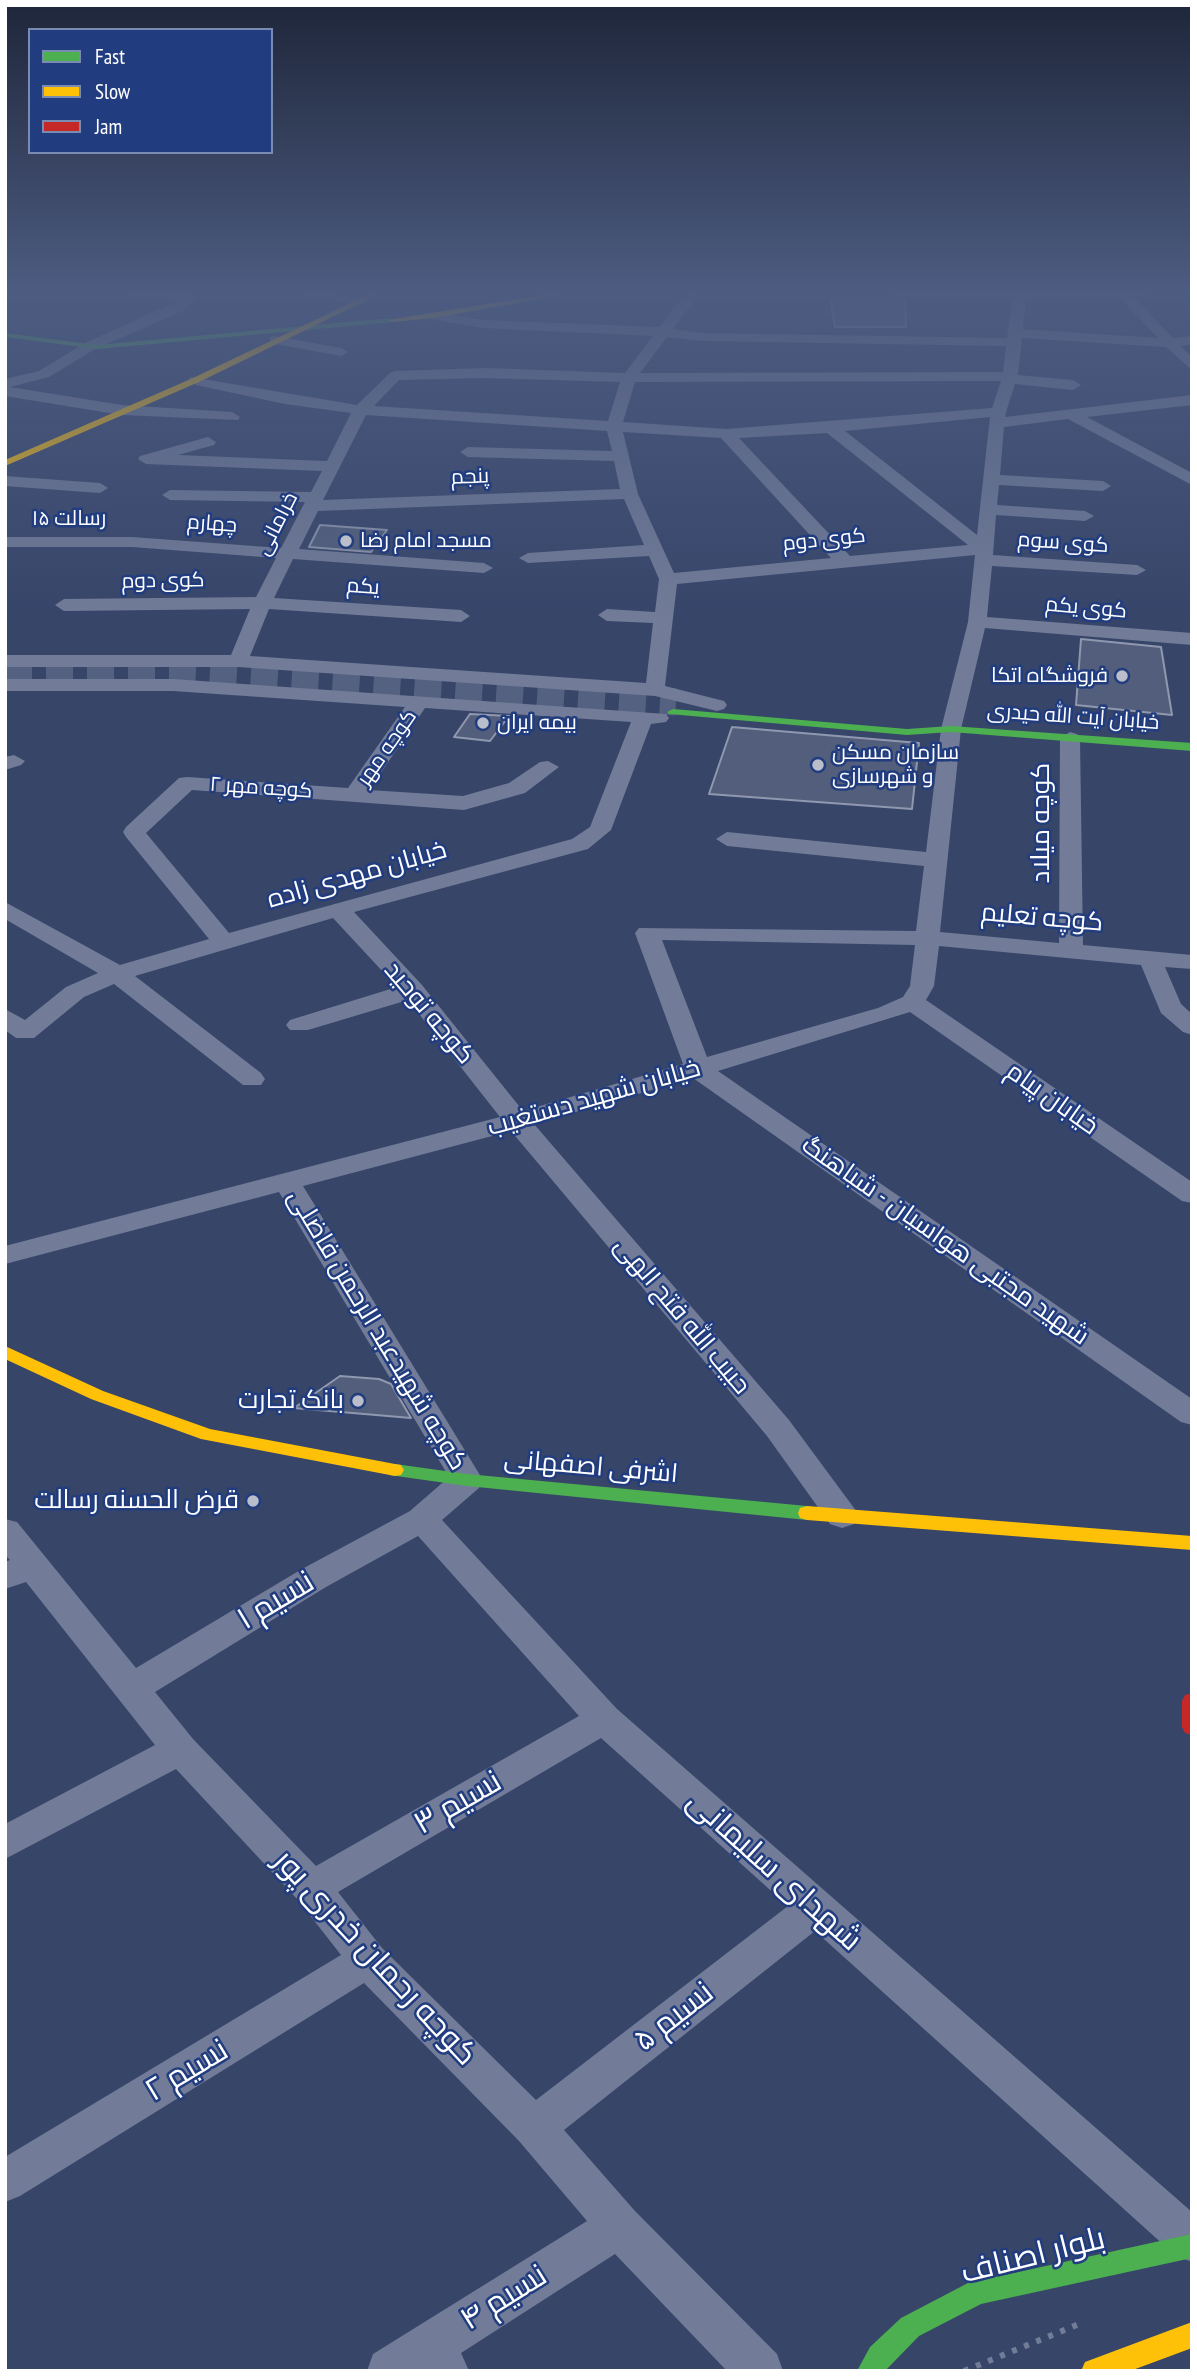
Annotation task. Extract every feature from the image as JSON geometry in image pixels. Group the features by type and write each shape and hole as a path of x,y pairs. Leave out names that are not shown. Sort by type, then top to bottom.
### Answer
{"main road":[{"path":"5,463 145,401"},
{"name":"خیابان آیت الله حیدری","path":"675,707 907,719 951,729 1192,747"},
{"name":"اشرفی اصفهانی","path":"5,1352 97,1395 207,1435 346,1463 467,1480 842,1516 1192,1543"},
{"path":"1192,1701 1192,1727"},
{"name":"بلوار اصناف","path":"870,2371 879,2356 910,2327 978,2292 1100,2268 1192,2243"},
{"path":"1094,2371 1192,2335"}],"street":[{"path":"66,401 122,410 232,417"},
{"path":"298,401 361,410 726,433 1072,415 1185,401"},
{"name":"خرامانی","path":"238,661 262,603 361,410 370,401"},
{"path":"622,401 614,426 620,456 630,494 668,579 655,690"},
{"path":"912,1002 922,986 933,860 951,729 977,622 997,418 1003,401"},
{"path":"681,431 685,412"},
{"path":"774,414 781,430"},
{"path":"1072,415 1192,480"},
{"path":"831,428 985,554"},
{"path":"726,433 844,561"},
{"path":"208,442 146,459 333,466"},
{"path":"468,452 620,456"},
{"path":"991,480 1103,486"},
{"path":"5,481 100,488"},
{"name":"پنجم","path":"170,495 314,502 630,494"},
{"path":"988,509 1085,516"},
{"path":"62,541 72,527 111,524"},
{"name":"رسالت ۱۵","path":"5,542 132,542"},
{"name":"چهارم","path":"132,542 484,568"},
{"path":"528,558 653,550"},
{"name":"کوی دوم","path":"668,579 844,561 985,554"},
{"name":"کوی سوم","path":"985,554 1137,570"},
{"path":"196,604 205,583"},
{"name":"کوی دوم","path":"64,605 262,603"},
{"name":"یکم","path":"262,603 461,616"},
{"path":"607,615 662,618"},
{"name":"کوی یکم","path":"977,622 1192,639"},
{"path":"5,661 238,661 655,690 715,711"},
{"path":"5,685 173,685 643,718 715,711"},
{"name":"کوچه مهر","path":"354,795 419,702"},
{"name":"خیابان مهدی زاده","path":"15,1025 75,992 117,974 338,909 580,844 600,830 643,718"},
{"name":"کوچه میلاد","path":"1070,737 1071,951"},
{"name":"کوچه مهر ۲","path":"224,942 134,832 187,783 464,803 517,788 548,767"},
{"path":"727,839 933,860"},
{"path":"5,909 117,974 252,1079"},
{"name":"کوچه توحید","path":"338,909 413,989 517,1121"},
{"name":"کوچه تعلیم","path":"698,1069 647,933 926,938 1192,962"},
{"path":"1152,958 1154,974 1170,1008 1192,1027"},
{"path":"299,1025 413,989"},
{"name":"خیابان شهید دستغیب","path":"5,1255 517,1121 887,1013 912,1002"},
{"name":"خیابان پیام","path":"912,1002 1192,1195"},
{"name":"شهید مجتبی هواسیان - شباهنگ","path":"698,1069 1192,1414"},
{"name":"حبیب الله فتح الهی","path":"517,1121 778,1429 842,1516"},
{"name":"کوچه شهیدعبد الرحمن فاضلی","path":"286,1181 467,1480"},
{"path":"422,1519 467,1480"},
{"name":"نسیم ۱","path":"132,1688 314,1578 422,1519"},
{"name":"شهدای سلیمانی","path":"422,1519 604,1719 1192,2243"},
{"name":"کوچه رحمان خدری پور","path":"5,1531 18,1571 132,1688 180,1749 312,1888 368,1960 534,2127 619,2225 760,2371"},
{"name":"نسیم ۳","path":"312,1888 604,1719"},
{"path":"5,1843 180,1749"},
{"name":"نسیم ۵","path":"534,2127 814,1908"},
{"name":"نسیم ۲","path":"5,2181 368,1960"},
{"name":"نسیم ۴","path":"421,2363 619,2225"}],"building":[{"name":"مسجد امام رضا","path":"320,525 387,530 371,552 309,547"},
{"name":"فروشگاه اتکا","path":"1081,639 1161,647 1172,715 1076,705"},
{"name":"بیمه ایران","path":"470,714 509,716 490,741 454,737"},
{"name":"سازمان مسکن و شهرسازی","path":"732,727 919,743 912,809 709,794"},
{"name":"بانک تجارت","path":"340,1376 379,1379 391,1384 411,1418 294,1408"}],"tunnel":[{"path":"5,672 193,671 676,702"}],"traffic: fast":[{"path":"673,712 907,732 951,729 1192,747"},
{"path":"395,1470 467,1480 807,1513"},
{"path":"870,2371 879,2356 910,2327 977,2292 1192,2246"}],"traffic: slow":[{"path":"5,463 148,401"},
{"path":"5,1352 97,1395 207,1435 395,1470"},
{"path":"807,1513 1192,1543"},
{"path":"1094,2371 1192,2335"}],"traffic: jam":[{"path":"1192,1701 1192,1727"}],"place":[{"name":"مسجد امام رضا","path":"346,541"},
{"name":"فروشگاه اتکا","path":"1122,676"},
{"name":"بیمه ایران","path":"483,723"},
{"name":"سازمان مسکن و شهرسازی","path":"818,765"},
{"name":"بانک تجارت","path":"358,1401"},
{"name":"قرض الحسنه رسالت","path":"253,1501"}]}
